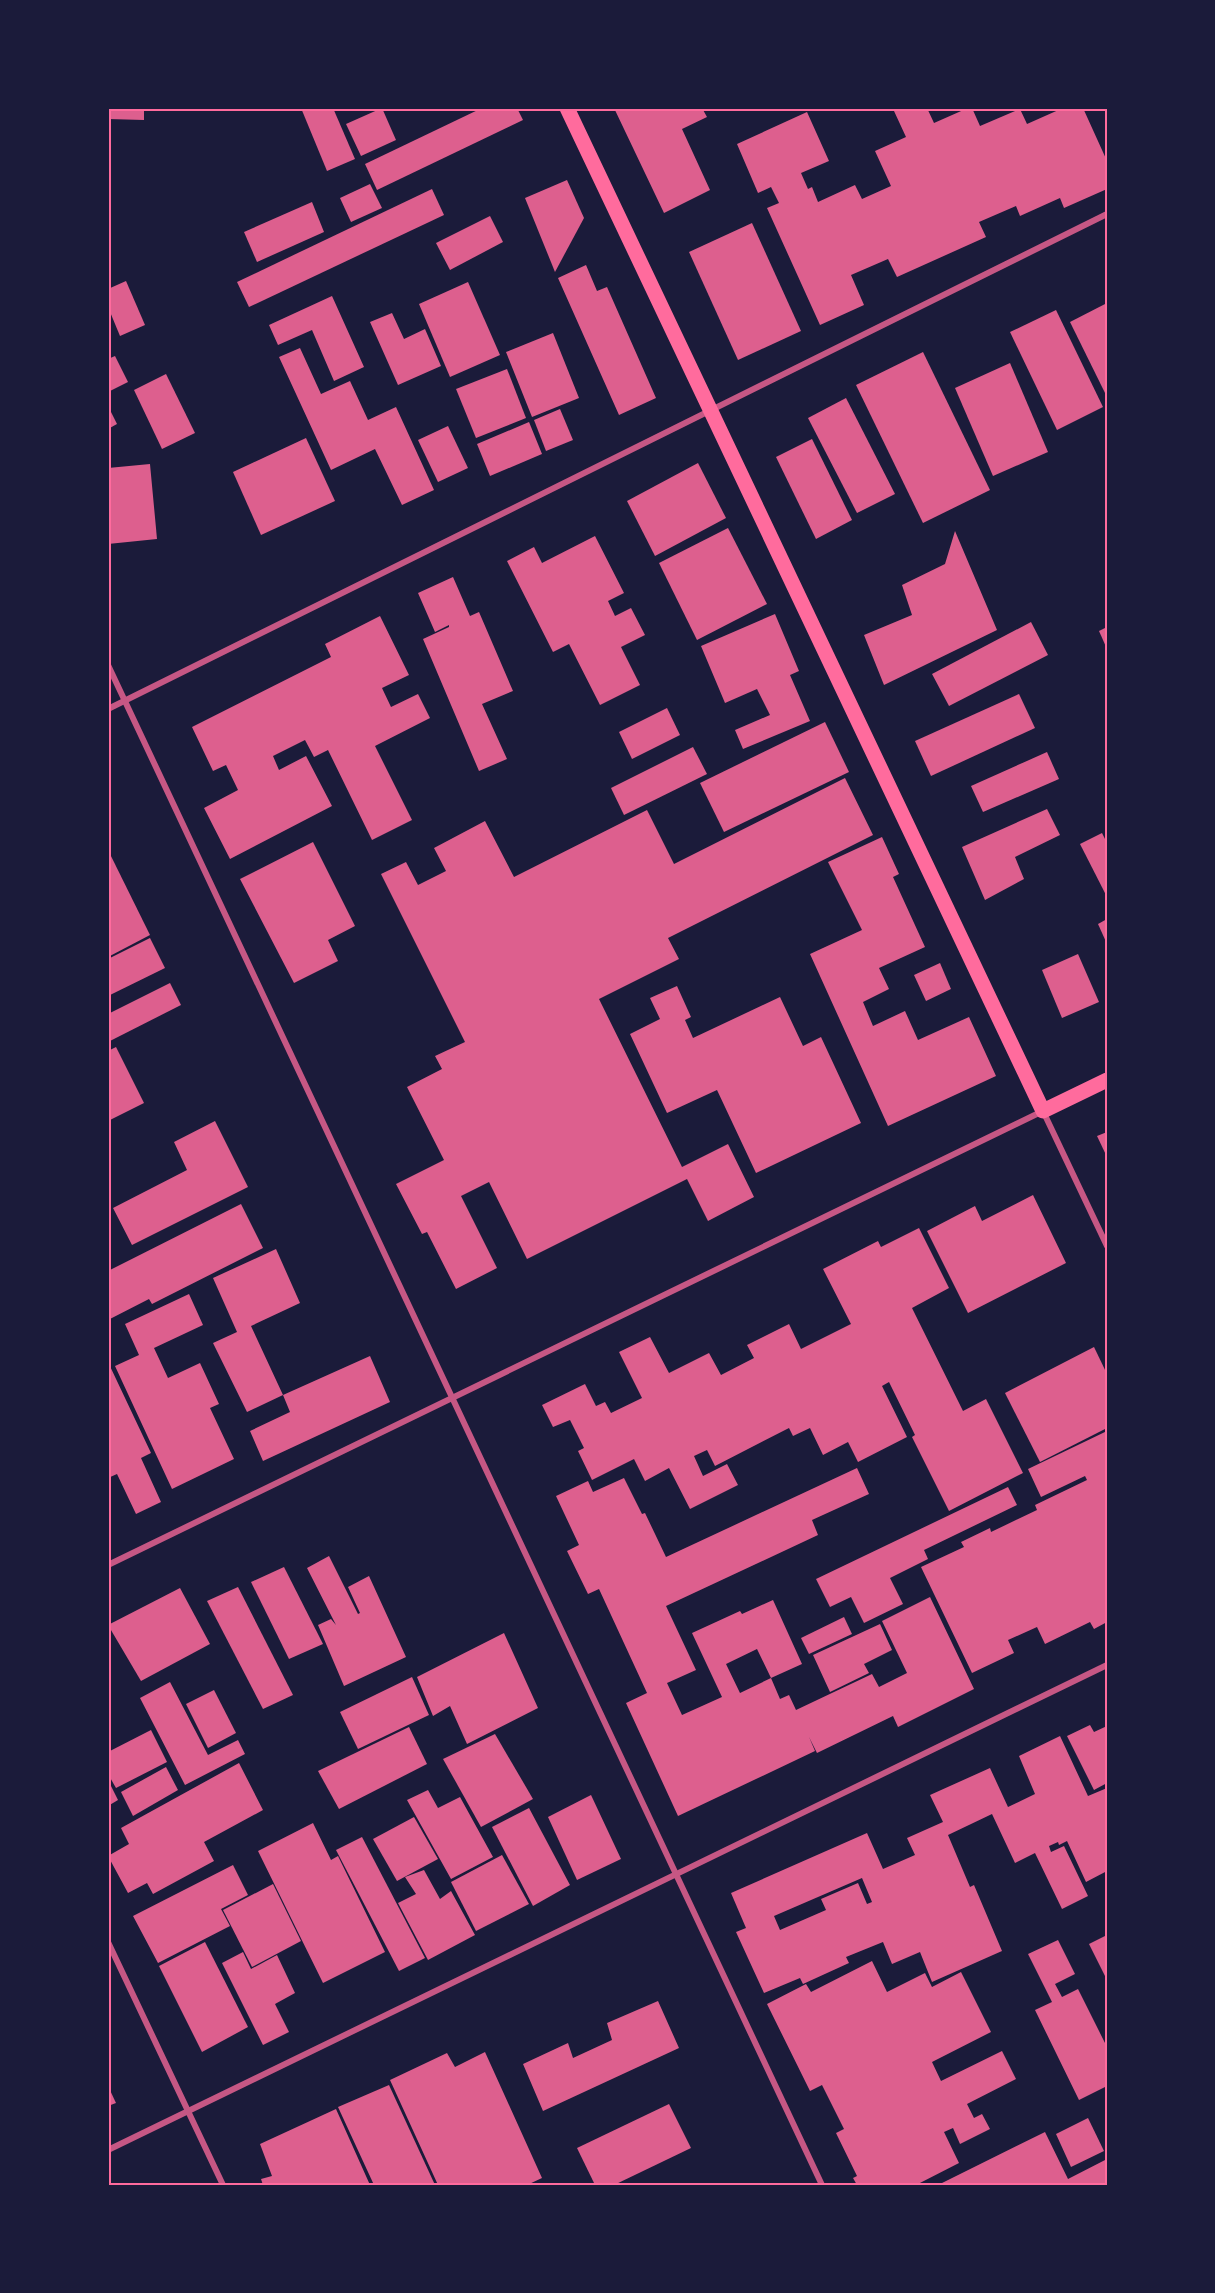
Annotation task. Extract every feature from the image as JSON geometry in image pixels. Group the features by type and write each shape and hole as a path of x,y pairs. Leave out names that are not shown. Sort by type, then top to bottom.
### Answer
{"main road":[{"path":"567,108 1043,1111 1107,1080"}],"street":[{"path":"108,710 1107,214"},
{"path":"108,665 822,2185"},
{"path":"108,1565 1043,1111 1107,1246"},
{"path":"108,2150 1107,1665"},
{"path":"108,1942 223,2185"}],"building":[{"path":"108,108 144,108 144,120 108,119"},
{"path":"301,108 333,108 355,159 327,171"},
{"path":"382,108 396,140 361,156 346,124"},
{"path":"482,108 517,108 523,120 377,190 365,164"},
{"path":"614,108 702,108 707,117 682,129 710,190 664,213"},
{"path":"900,108 927,108 934,123 972,108 980,126 1020,109 1027,124 1063,108 1083,108 1107,161 1107,189 1064,208 1060,198 1020,216 1016,206 979,222 986,237 897,277 888,259 851,275 864,305 820,325 767,208 779,203 771,187 758,193 737,144 807,112 829,161 801,173 808,189 812,187 818,202 855,185 862,199 891,186 875,151 906,137 894,111"},
{"path":"567,180 584,218 555,272 525,198"},
{"path":"370,184 382,208 351,222 340,198"},
{"path":"432,189 444,215 249,307 237,282"},
{"path":"312,202 324,232 257,262 244,232"},
{"path":"490,216 503,242 450,270 436,243"},
{"path":"752,223 801,331 738,360 689,252"},
{"path":"586,265 597,291 607,287 656,398 619,415 558,278"},
{"path":"126,281 145,325 120,336 108,307 108,289"},
{"path":"468,282 500,355 450,377 419,304"},
{"path":"332,296 364,367 334,381 312,330 278,345 269,325"},
{"path":"1107,303 1107,397 1070,322"},
{"path":"1056,310 1103,407 1057,430 1010,332"},
{"path":"392,313 404,339 425,329 441,366 398,385 370,322"},
{"path":"553,333 579,398 532,417 506,352"},
{"path":"300,348 321,394 350,381 368,420 396,407 434,490 402,505 375,449 331,470 279,357"},
{"path":"923,352 990,490 923,523 856,385"},
{"path":"115,356 128,382 108,392 108,359"},
{"path":"1010,363 1048,452 993,476 955,388"},
{"path":"507,369 526,418 476,438 456,389"},
{"path":"166,374 195,433 162,449 134,390"},
{"path":"846,398 895,494 857,513 808,418"},
{"path":"108,406 117,424 108,429"},
{"path":"560,409 573,440 546,451 534,420"},
{"path":"529,422 542,454 490,476 477,444"},
{"path":"448,426 468,468 438,482 418,440"},
{"path":"306,438 335,501 261,535 233,472"},
{"path":"812,439 852,520 816,539 776,457"},
{"path":"698,463 726,518 655,556 627,501"},
{"path":"150,464 157,539 108,544 108,468"},
{"path":"728,528 767,604 697,640 659,563"},
{"path":"955,531 997,630 884,685 864,635 912,615 902,585 945,564"},
{"path":"595,536 624,593 608,601 615,616 631,608 645,635 621,647 640,685 600,705 569,644 553,652 507,561 534,547 542,563"},
{"path":"453,577 470,616 479,612 513,691 482,704 507,759 479,771 423,639 449,625 435,632 418,593"},
{"path":"775,614 799,671 790,675 810,721 743,749 735,730 770,715 757,689 725,703 701,646"},
{"path":"380,616 409,675 382,688 391,707 418,694 430,718 375,746 412,820 372,840 328,750 314,757 305,740 273,756 279,770 306,756 332,806 230,859 204,808 238,790 226,765 213,771 192,727 331,657 325,644"},
{"path":"1031,622 1048,655 949,706 932,674"},
{"path":"1107,627 1107,649 1099,631"},
{"path":"1019,694 1035,728 931,776 915,741"},
{"path":"667,708 680,735 632,759 619,732"},
{"path":"825,722 849,772 724,832 700,783"},
{"path":"693,747 707,774 624,815 611,788"},
{"path":"1047,752 1059,779 983,812 971,786"},
{"path":"845,778 873,835 668,938 679,959 599,999 682,1167 728,1144 754,1197 708,1221 687,1179 527,1259 489,1182 461,1196 497,1268 456,1289 427,1232 422,1234 396,1184 444,1160 407,1087 442,1069 435,1056 465,1042 381,874 406,862 418,885 446,871 434,848 485,821 514,877 647,810 674,864"},
{"path":"1047,809 1060,835 1015,857 1024,879 985,900 962,847"},
{"path":"1102,833 1107,843 1107,897 1080,844"},
{"path":"882,837 899,874 893,877 925,947 879,968 889,989 863,1002 873,1026 905,1011 918,1040 969,1017 996,1076 888,1126 810,954 862,930 828,862"},
{"path":"313,842 355,926 328,940 338,961 294,983 240,879"},
{"path":"108,850 150,935 108,957"},
{"path":"1107,919 1107,944 1098,924"},
{"path":"150,938 165,968 108,996 108,959"},
{"path":"1078,954 1099,1002 1062,1018 1042,970"},
{"path":"940,963 951,989 926,1001 914,975"},
{"path":"170,983 181,1005 108,1042 108,1014"},
{"path":"677,986 691,1017 685,1020 693,1038 780,997 803,1046 821,1037 861,1123 756,1173 717,1090 667,1113 630,1034 660,1019 650,998"},
{"path":"116,1047 144,1103 108,1121 108,1051"},
{"path":"215,1121 248,1187 132,1245 113,1208 187,1170 174,1142"},
{"path":"1107,1132 1107,1157 1097,1136"},
{"path":"1033,1195 1066,1263 968,1313 927,1231 975,1206 982,1221"},
{"path":"241,1204 263,1248 152,1304 149,1299 108,1320 108,1271"},
{"path":"919,1228 949,1288 912,1308 963,1411 986,1399 1023,1473 949,1511 912,1437 915,1435 889,1382 882,1386 907,1437 858,1462 848,1442 823,1455 810,1428 793,1436 789,1428 715,1466 707,1450 694,1456 703,1476 727,1464 738,1485 690,1509 669,1468 645,1481 634,1459 592,1480 578,1451 584,1448 570,1420 553,1427 542,1405 585,1384 596,1406 605,1402 611,1413 642,1398 619,1352 650,1337 669,1373 709,1353 721,1375 754,1358 747,1345 789,1324 801,1349 851,1324 823,1269 878,1241 881,1247"},
{"path":"276,1249 300,1303 251,1326 283,1395 247,1412 213,1343 237,1332 213,1278"},
{"path":"189,1294 203,1325 154,1348 168,1378 200,1363 219,1404 210,1408 234,1459 172,1489 115,1366 139,1355 125,1324"},
{"path":"1094,1347 1107,1374 1107,1428 1040,1462 1005,1393"},
{"path":"370,1356 390,1402 263,1461 250,1431 290,1412 283,1395"},
{"path":"108,1362 151,1453 141,1458 161,1502 136,1514 117,1474 108,1478"},
{"path":"1107,1431 1107,1622 1094,1629 1090,1622 1045,1644 1037,1627 1008,1640 1014,1653 972,1673 921,1567 964,1547 961,1542 990,1528 991,1532 1037,1510 1035,1505 1087,1480 1085,1476 1041,1497 1028,1469"},
{"path":"857,1468 869,1494 812,1520 818,1535 666,1606 696,1670 667,1683 682,1715 722,1697 692,1633 740,1611 742,1614 773,1600 802,1664 771,1678 780,1699 789,1695 796,1710 872,1674 879,1687 907,1673 882,1621 930,1597 974,1689 898,1727 893,1716 817,1753 809,1737 815,1751 678,1816 626,1703 647,1693 599,1589 588,1594 567,1551 579,1545 556,1496 588,1481 593,1492 624,1478 642,1514 645,1513 666,1557","holes":["757,1649 771,1678 740,1693 726,1664"]},
{"path":"1008,1487 1017,1505 924,1550 928,1559 890,1578 903,1604 864,1623 851,1597 830,1607 816,1579"},
{"path":"329,1556 358,1614 360,1613 348,1587 369,1576 406,1657 344,1686 318,1625 331,1619 336,1625 307,1568"},
{"path":"284,1567 323,1644 289,1659 251,1582"},
{"path":"238,1587 293,1695 263,1709 207,1601"},
{"path":"180,1588 210,1644 141,1681 108,1625"},
{"path":"844,1617 852,1634 809,1654 801,1638"},
{"path":"880,1624 892,1650 864,1664 869,1673 830,1692 813,1655"},
{"path":"504,1633 538,1708 467,1744 450,1706 433,1716 417,1677"},
{"path":"412,1677 429,1715 358,1749 340,1712"},
{"path":"170,1682 208,1755 238,1740 245,1754 185,1785 140,1698"},
{"path":"214,1690 236,1733 208,1748 186,1704"},
{"path":"1090,1725 1094,1732 1107,1726 1107,1783 1094,1790 1067,1736"},
{"path":"409,1727 427,1764 339,1809 318,1771"},
{"path":"151,1730 167,1762 116,1788 108,1774 108,1752"},
{"path":"495,1734 533,1799 481,1827 443,1759"},
{"path":"1060,1736 1088,1796 1107,1788 1107,1871 1086,1882 1067,1841 1049,1846 1051,1852 1064,1846 1088,1896 1062,1909 1035,1853 1015,1863 992,1814 948,1835 970,1887 974,1885 1002,1951 932,1982 920,1952 892,1964 883,1942 846,1957 849,1963 803,1984 800,1978 764,1993 736,1932 746,1928 731,1893 867,1833 883,1869 915,1855 907,1838 943,1822 930,1795 990,1768 1008,1807 1035,1794 1019,1756","holes":["862,1878 872,1902 867,1904 858,1883 821,1899 826,1910 780,1930 774,1916"]},
{"path":"239,1763 263,1810 204,1842 214,1861 153,1894 147,1883 128,1893 108,1856 129,1844 121,1828"},
{"path":"166,1767 178,1790 133,1816 121,1792"},
{"path":"108,1780 118,1800 108,1806"},
{"path":"428,1790 438,1808 460,1797 493,1857 451,1879 407,1800"},
{"path":"591,1795 621,1859 577,1880 548,1817"},
{"path":"529,1808 570,1885 533,1906 492,1827"},
{"path":"414,1817 438,1859 397,1881 373,1839"},
{"path":"313,1823 331,1860 338,1856 385,1952 323,1983 258,1851"},
{"path":"362,1837 425,1958 399,1971 336,1850"},
{"path":"502,1855 529,1904 476,1931 451,1882"},
{"path":"233,1865 248,1895 221,1909 230,1926 158,1963 133,1916"},
{"path":"424,1870 440,1899 451,1891 475,1935 428,1960 398,1903 416,1894 405,1877"},
{"path":"273,1884 301,1941 252,1967 223,1910"},
{"path":"1107,1935 1107,1980 1089,1944"},
{"path":"1058,1940 1075,1974 1055,1984 1062,1997 1078,1989 1107,2047 1107,2086 1079,2100 1035,2010 1052,2002 1028,1954"},
{"path":"205,1942 248,2027 202,2052 159,1966"},
{"path":"243,1952 251,1969 277,1955 295,1993 275,2004 289,2032 263,2045 222,1963"},
{"path":"872,1961 887,1992 925,1973 932,1987 961,1972 991,2032 932,2062 941,2081 1002,2051 1016,2079 967,2104 974,2118 982,2114 990,2129 960,2144 953,2128 944,2132 959,2163 916,2185 857,2185 853,2178 857,2176 836,2133 844,2129 822,2085 810,2091 767,2004 806,1984 811,1992"},
{"path":"658,2001 679,2048 543,2111 523,2064 568,2043 573,2058 612,2040 607,2023"},
{"path":"485,2052 542,2178 527,2185 438,2185 390,2080 447,2053 455,2067"},
{"path":"389,2085 435,2185 374,2185 338,2107"},
{"path":"108,2086 116,2103 108,2106"},
{"path":"669,2104 691,2148 614,2185 595,2185 577,2148"},
{"path":"336,2109 370,2185 263,2185 261,2179 272,2176 260,2144"},
{"path":"1088,2118 1104,2151 1071,2167 1056,2134"},
{"path":"1045,2132 1068,2179 1107,2159 1107,2185 938,2185"}]}
